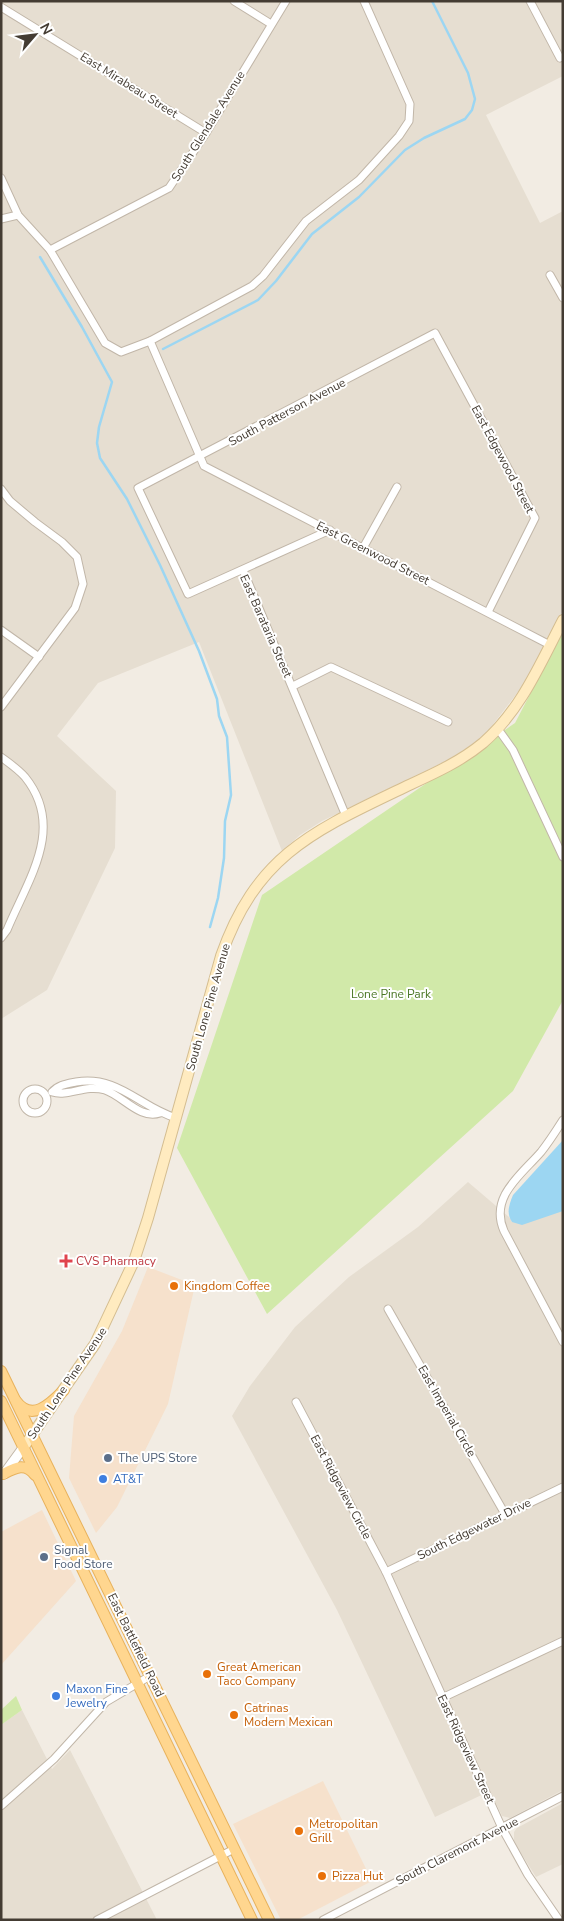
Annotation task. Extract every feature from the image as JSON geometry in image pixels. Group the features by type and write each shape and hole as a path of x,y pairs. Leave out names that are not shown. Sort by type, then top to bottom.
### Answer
{"main road":[{"name":"South Lone Pine Avenue","path":"23,1448 95,1344 126,1282 146,1226 221,956 243,905 264,875 280,859 308,837 346,816 454,763 473,751 498,729 522,697 563,620"},
{"name":"East Battlefield Road","path":"1,1371 31,1437 269,1920"},
{"path":"14,1398 26,1410 34,1411 50,1404 64,1390"},
{"name":"East Battlefield Road","path":"1,1401 252,1920"},
{"path":"2,1476 20,1466 27,1468 38,1479"}],"street":[{"path":"234,1 271,24"},
{"name":"South Glendale Avenue","path":"50,250 169,188 206,133 286,1"},
{"path":"1,178 18,215 50,250 105,343 121,352 150,341 240,293 263,276 306,221 358,180 399,136 409,121 410,104 364,1"},
{"path":"530,1 560,58"},
{"name":"East Mirabeau Street","path":"1,7 206,133"},
{"path":"1,219 18,215"},
{"path":"550,275 563,298"},
{"name":"South Patterson Avenue","path":"138,488 199,458 435,333"},
{"name":"East Edgewood Street","path":"435,333 534,518 488,612"},
{"path":"150,341 199,458"},
{"name":"East Greenwood Street","path":"199,458 204,466 550,644"},
{"path":"363,548 397,487"},
{"path":"1,488 10,501 62,542 77,557 83,584 75,608 1,707"},
{"name":"East Barataria Street","path":"138,488 188,594 243,570 346,816"},
{"path":"243,570 330,530"},
{"path":"1,630 39,657"},
{"path":"293,686 331,667 448,722"},
{"path":"498,729 513,750 563,857"},
{"path":"1,757 24,776 35,792 43,810 45,830 42,847 7,930 1,938"},
{"path":"48,1094 56,1087 87,1080 102,1086 114,1085 147,1110 155,1108 160,1113 176,1118"},
{"path":"563,1120 541,1151 505,1193 500,1210 504,1231 563,1342"},
{"name":"East Imperial Circle","path":"388,1309 505,1514"},
{"name":"East Ridgeview Circle","path":"296,1402 386,1572"},
{"name":"South Lone Pine Avenue","path":"2,1476 23,1448"},
{"name":"South Edgewater Drive","path":"386,1572 563,1487"},
{"name":"East Ridgeview Street","path":"386,1572 502,1828 528,1875 559,1920"},
{"path":"442,1698 563,1641"},
{"path":"1,1806 54,1759 106,1702 150,1676"},
{"name":"South Claremont Avenue","path":"323,1920 563,1796"},
{"path":"97,1920 234,1849"}],"shaded area":[{"path":"1,1 563,1 563,76 486,115 540,223 563,211 563,610 524,684 485,735 446,761 322,821 300,835 282,851 199,642 98,683 57,736 116,791 115,848 47,990 1,1019"},
{"path":"468,1182 509,1217 512,1222 563,1211 563,1790 510,1818 502,1816 490,1791 435,1817 337,1610 232,1416 250,1386 295,1327 349,1277 418,1227"},
{"path":"148,1267 195,1285 168,1404 117,1507 96,1533 69,1478 74,1416 122,1331"},
{"path":"42,1510 76,1581 1,1665 1,1532"},
{"path":"22,1710 52,1769 70,1750 157,1920 1,1920 1,1725"},
{"path":"323,1781 372,1881 297,1920 281,1920 233,1824"},
{"path":"563,1803 563,1864 536,1877 514,1842 514,1832 517,1828"}],"green space":[{"name":"Lone Pine Park","path":"563,631 563,1000 513,1091 267,1314 177,1148 262,895 515,723"},
{"path":"16,1696 22,1710 1,1725 1,1710"}],"water":[{"path":"563,1140 563,1211 522,1225 512,1222 509,1206 513,1195"}],"waterway":[{"path":"163,349 258,300 276,281 312,234 359,197 405,150 424,138 465,119 472,110 475,99 468,73 432,1"},
{"path":"40,257 112,382 99,427 97,443 100,458 127,499 160,565 199,651 217,699 219,716 227,737 231,795 225,821 224,858 218,898 210,927"}],"place":[{"name":"CVS Pharmacy","path":"66,1261"},
{"name":"Kingdom Coffee","path":"174,1286"},
{"name":"The UPS Store","path":"108,1458"},
{"name":"AT&T","path":"103,1479"},
{"name":"Signal Food Store","path":"44,1557"},
{"name":"Great American Taco Company","path":"207,1674"},
{"name":"Maxon Fine Jewelry","path":"56,1696"},
{"name":"Catrinas Modern Mexican","path":"234,1715"},
{"name":"Metropolitan Grill","path":"299,1831"},
{"name":"Pizza Hut","path":"322,1876"}]}
